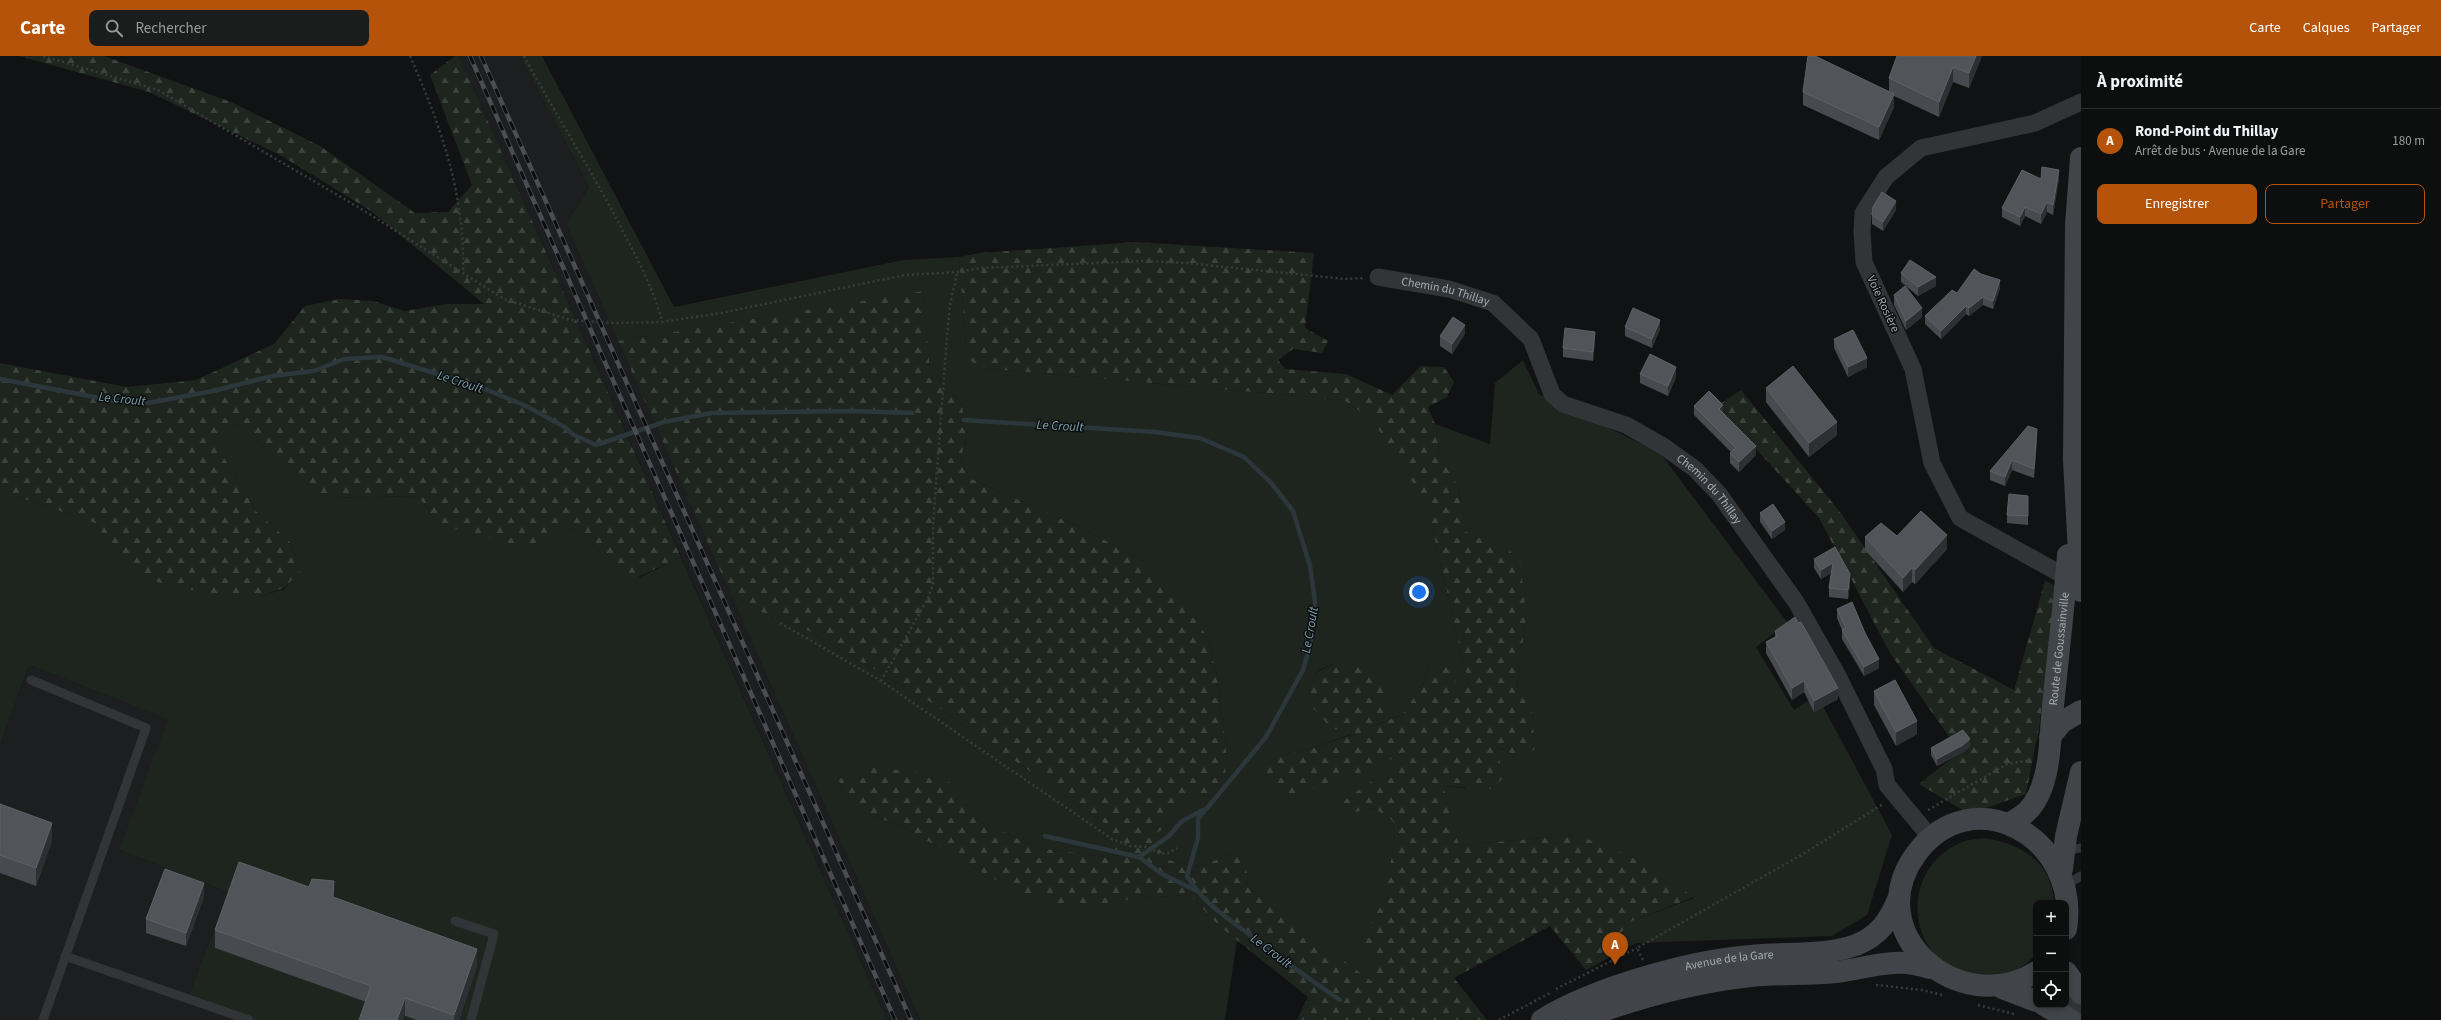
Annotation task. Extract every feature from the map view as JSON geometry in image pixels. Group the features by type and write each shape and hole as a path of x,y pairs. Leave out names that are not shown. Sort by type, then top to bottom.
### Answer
{"main road":[{"name":"Route de Goussainville","path":"2010,823 2027,812 2039,795 2076,585 2074,460 2076,225 2081,158"},
{"path":"2048,748 2062,722 2081,711"},
{"path":"2069,915 2071,866 2081,772"},
{"path":"2033,974 2021,981 2002,988 1968,988 1947,981 1929,968 1911,947 1905,935 1900,915 1900,894 1910,863 1931,838 1955,824 1969,820 1997,820 2010,823 2038,837 2052,852 2071,866"},
{"name":"Avenue de la Gare","path":"1542,1020 1591,997 1661,974 1726,958 1775,954 1824,953 1852,946 1883,928 1900,894"},
{"name":"Avenue de la Gare","path":"1577,1020 1628,1004 1732,978 1773,974 1837,972 1892,962 1909,962 1929,968"},
{"path":"2069,976 2081,993"},
{"path":"2002,988 2033,1000"},
{"path":"2050,1008 2072,1020"}],"street":[{"name":"Voie Rosière","path":"2076,585 1960,518 1932,463 1913,369 1864,262 1862,232 1863,213 1886,177 1921,148 2035,123 2081,102"},
{"name":"Chemin du Thillay","path":"1378,277 1449,289 1493,303 1531,339 1552,394 1563,404 1626,425 1663,446 1695,470 1719,494 1796,602 1838,676 1884,769 1887,785 1931,838"},
{"path":"2069,989 2077,1020"}],"lane":[{"path":"31,680 146,728 42,1020"},
{"path":"455,921 494,934 471,1020"},
{"path":"65,956 249,1020"}],"path":[{"path":"43,56 158,90 358,207 504,299 570,320 614,323 662,322 721,313 905,275 928,273 957,274 980,268 1143,262 1210,265 1345,279 1378,277"},
{"path":"410,56 441,133 456,184 462,213 463,272"},
{"path":"524,56 613,211 642,269 657,303 662,322"},
{"path":"881,681 928,600 933,585 933,525 945,359 950,305 957,274"},
{"path":"780,623 881,681 1112,839 1130,846 1148,847 1160,854 1169,853 1176,848"},
{"path":"1922,814 2007,764 2048,748"},
{"path":"1499,1020 1637,948 1803,854 1896,796"},
{"path":"1637,948 1646,967 1658,963 1661,974"},
{"path":"1868,984 1922,990 1944,996"},
{"path":"1973,1003 2016,1015"}],"shaded area":[{"path":"459,56 520,56 589,187 566,224 920,1020 887,1020"},
{"path":"29,665 169,719 119,850 228,892 187,1000 238,1020 0,1020 0,746"}],"green space":[{"path":"19,56 104,56 231,102 320,146 415,213 448,212 472,185 430,75 455,56 459,56 681,557 631,580 612,565 585,535 555,523 535,551 439,524 418,496 325,498 235,424 221,429 217,446 258,514 289,540 300,572 284,588 261,596 227,595 172,587 133,573 95,523 7,493 0,497 0,363 127,387 196,380 274,344 305,306 340,299 373,301 405,311 445,304 484,304 371,211 280,155 149,92"},
{"path":"520,56 542,56 674,307 903,260 959,257 967,357 981,368 1344,400 1370,418 1399,458 1428,510 1469,686 1449,697 1429,666 1423,684 1402,715 1370,727 1337,663 1318,670 1310,687 1354,733 1313,748 1280,756 1325,785 1381,765 1404,752 1408,761 1369,783 1342,815 1374,808 1393,821 1394,842 1385,897 1361,942 1375,966 1371,982 1248,888 1246,863 1233,853 1199,867 1168,860 1149,837 1165,828 1173,811 1189,798 1213,794 1227,757 1217,676 1207,637 1145,562 1082,528 969,478 960,460 967,437 962,404 930,370 923,292 618,341 566,224 589,187"},
{"path":"1136,242 1314,253 1305,328 1328,341 1322,353 1293,349 1278,360 1285,369 1346,374 1392,395 1421,366 1444,367 1454,382 1447,397 1428,407 1435,424 1440,455 1458,487 1466,532 1502,545 1520,559 1526,617 1517,688 1532,713 1535,749 1522,758 1497,747 1503,778 1492,789 1443,786 1459,845 1577,835 1631,857 1694,897 1632,921 1586,970 1550,926 1454,978 1487,1020 1297,1020 1308,997 1219,926 1190,895 1137,898 1074,908 1010,888 903,827 854,809 841,792 839,779 877,767 945,777 978,821 1039,848 1113,858 1110,827 932,703 807,630 765,614 730,593 618,341 923,291 930,370 962,404 967,437 960,460 969,478 1082,528 1145,562 1182,598 1207,637 1217,676 1227,757 1224,783 1213,794 1189,798 1173,811 1165,828 1150,837 1168,860 1199,867 1233,853 1246,863 1248,888 1371,981 1375,966 1361,942 1385,897 1394,842 1393,821 1374,808 1342,815 1337,806 1369,783 1407,761 1404,752 1381,765 1325,785 1288,795 1267,785 1266,769 1280,756 1313,748 1353,734 1331,728 1314,709 1310,687 1318,671 1337,663 1368,667 1382,683 1388,710 1371,727 1402,715 1423,684 1429,666 1449,665 1458,673 1449,697 1469,686 1428,510 1399,458 1370,418 1344,400 981,368 967,358 959,257 979,253"},
{"path":"1523,360 1539,394 1660,453 1788,623 1756,647 1794,710 1817,695 1892,835 1867,915 1832,936 1636,943 1586,970 1632,921 1694,898 1577,835 1459,845 1442,786 1464,788 1503,777 1496,747 1522,758 1535,749 1532,713 1517,689 1526,617 1502,545 1466,533 1458,487 1440,455 1435,424 1490,444 1495,383"},
{"path":"1741,390 1840,512 1934,648 2014,690 2045,581 2058,587 2039,728 2026,794 1969,814 1919,784 1960,752 1890,653 1819,518 1717,406"},
{"path":"235,424 325,498 418,496 439,524 555,523 585,535 612,565 640,577 681,557 887,1020 238,1020 187,1000 228,892 119,850 168,719 29,665 0,746 0,497 7,493 95,523 133,573 261,596 284,589 300,572 289,540 258,514 217,446 220,429"},
{"path":"730,593 765,614 807,630 932,703 1110,827 1113,858 1039,848 978,821 944,777 839,779 841,792 854,809 903,827 1010,888 1137,898 1190,895 1219,926 1237,940 1225,1020 920,1020"},
{"path":"1985,838 1999,841 2023,850 2033,857 2048,876 2054,900 2033,900 2033,957 2012,972 1987,976 1961,972 1940,960 1926,942 1919,921 1918,898 1925,876 1939,856 1962,842"}],"building":[{"path":"1808,56 1815,56 1894,94 1879,127 1803,92"},
{"path":"1897,56 1976,56 1969,73 1953,67 1939,102 1889,78"},
{"path":"2042,167 2059,170 2053,205 2047,202 2041,214 2025,207 2020,217 2002,208 2022,170 2041,179"},
{"path":"1882,192 1896,201 1883,222 1872,215 1873,207"},
{"path":"1910,260 1936,277 1918,287 1901,273"},
{"path":"1974,269 1981,274 2000,280 1993,301 1983,297 1969,308 1966,306 1941,331 1925,316 1952,290 1957,293"},
{"path":"1905,286 1922,308 1906,321 1894,295"},
{"path":"1633,308 1660,320 1652,339 1625,327"},
{"path":"1453,317 1465,325 1452,344 1440,336"},
{"path":"1565,328 1595,332 1593,352 1563,348"},
{"path":"1853,330 1867,358 1848,367 1834,339"},
{"path":"1650,354 1676,367 1668,386 1640,374"},
{"path":"1793,366 1837,422 1809,443 1766,388"},
{"path":"1709,391 1723,405 1719,409 1756,446 1739,462 1730,453 1736,448 1694,406"},
{"path":"2028,426 2037,429 2034,469 2012,460 2005,477 1990,471"},
{"path":"2009,494 2028,496 2028,516 2007,515"},
{"path":"1773,504 1785,522 1772,531 1760,513"},
{"path":"1921,511 1947,535 1915,570 1912,568 1903,578 1865,537 1881,523 1897,536"},
{"path":"1835,547 1850,574 1848,590 1829,588 1833,563 1821,570 1814,559"},
{"path":"1852,602 1865,633 1879,659 1864,667 1842,630 1846,628 1837,609"},
{"path":"1795,617 1798,623 1801,622 1838,688 1814,701 1804,681 1792,688 1766,642 1777,636 1775,631"},
{"path":"1895,680 1917,721 1896,732 1874,691"},
{"path":"1963,730 1970,739 1963,745 1937,759 1931,748"},
{"path":"0,804 52,823 36,868 0,855"},
{"path":"239,862 309,887 312,879 334,881 333,897 477,949 454,1015 405,998 397,1020 359,1020 371,986 215,930"},
{"path":"165,869 204,883 186,933 146,919"}],"waterway":[{"name":"Le Croult","path":"0,379 115,401 148,403 213,391 272,376 314,371 344,359 382,357 480,387 526,406 563,426 574,435 596,445 664,422 712,413 850,411 912,413"},
{"name":"Le Croult","path":"964,420 1155,432 1200,438 1244,457 1272,484 1293,511 1310,566 1315,601 1311,642 1303,670 1266,737 1198,819 1198,838 1187,876 1199,893 1221,914 1340,1000"},
{"path":"1045,836 1139,857 1169,836 1182,821 1203,810 1202,813"},
{"path":"1139,857 1162,874 1195,890"}],"railway":[{"path":"470,56 895,1020"},
{"path":"481,56 911,1020"}],"place":[{"name":"Rond-Point du Thillay","path":"1615,965"}]}
